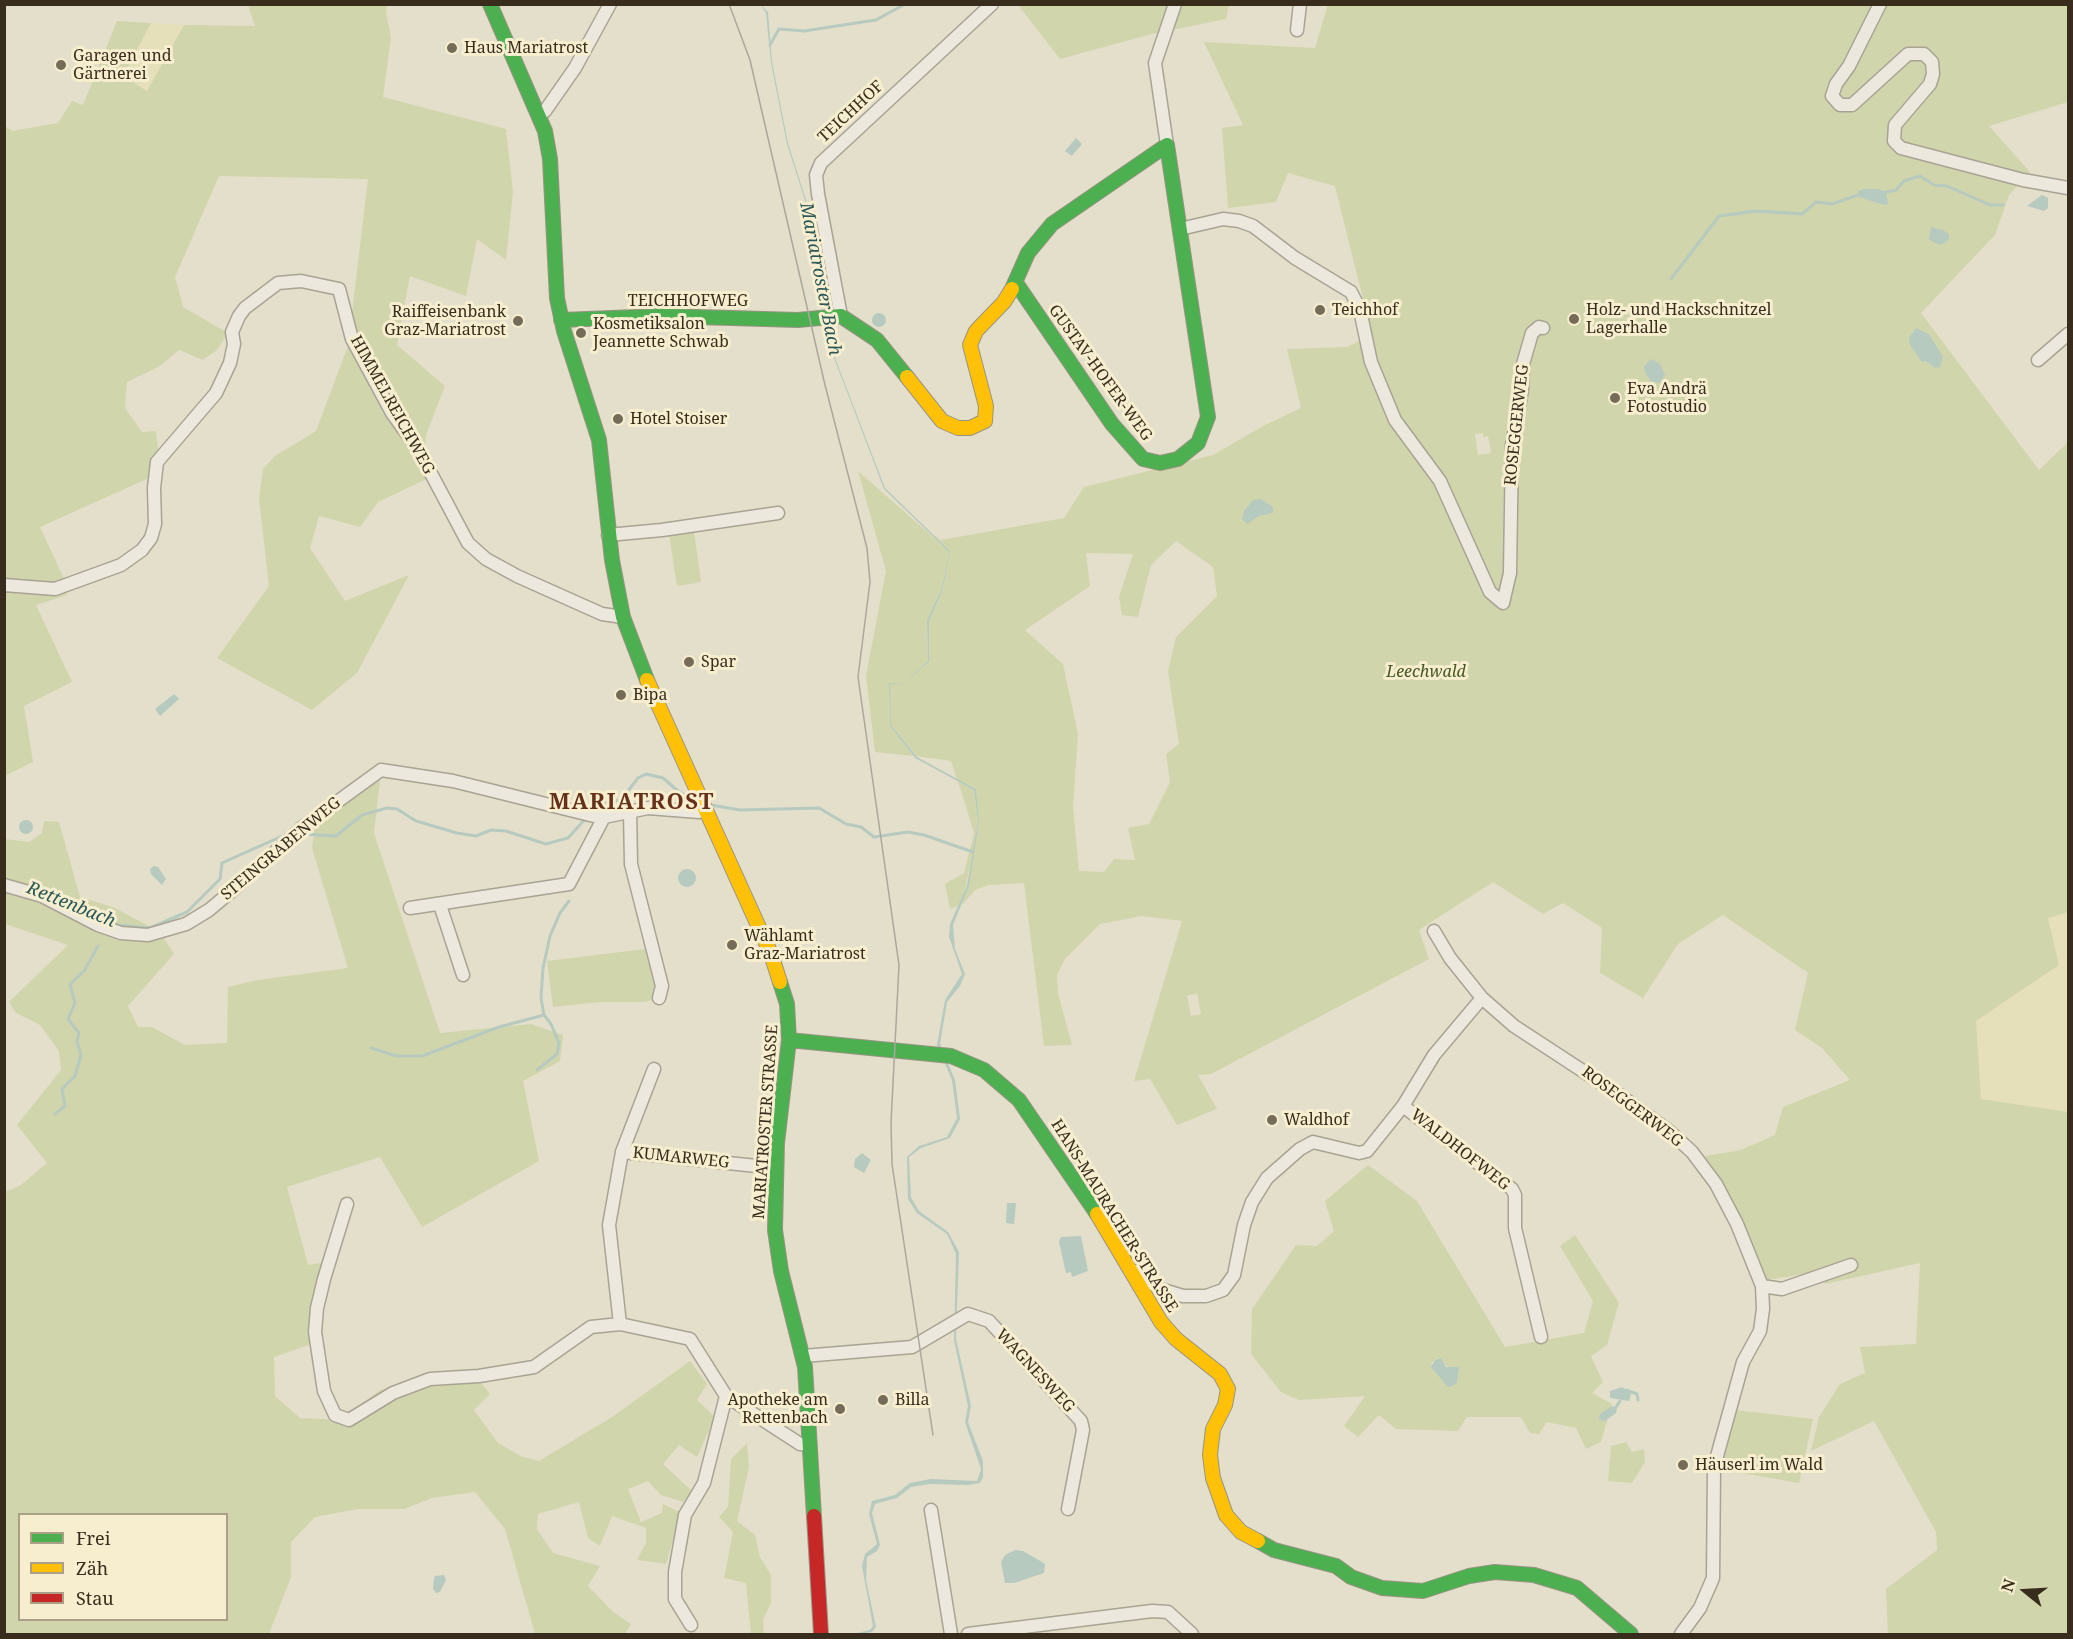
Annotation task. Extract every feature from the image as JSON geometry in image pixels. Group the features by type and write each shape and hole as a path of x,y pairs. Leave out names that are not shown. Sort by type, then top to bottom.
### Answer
{"street":[{"name":"MARIATROSTER STRASSE","path":"490,4 538,115 550,159 555,263 561,320 599,440 608,535 623,617 652,695 777,968 788,1004 789,1040 776,1168 777,1250 803,1356 821,1635"},
{"path":"538,115 545,111 575,68 610,4"},
{"name":"TEICHHOF","path":"827,318 816,176 821,163 992,4"},
{"path":"1175,4 1155,63 1180,229"},
{"path":"1297,30 1300,4"},
{"path":"1880,4 1849,66 1836,84 1832,96 1840,105 1852,105 1908,54 1924,54 1932,63 1933,74 1930,84 1896,125 1894,141 1901,148 2023,180 2068,188"},
{"path":"827,318 877,340 942,421 958,428 970,428 985,420 986,406 970,345 976,331 1004,302 1016,283 1028,253 1052,224 1167,144"},
{"name":"ROSEGGERWEG","path":"1180,229 1222,219 1239,220 1252,226 1295,258 1351,292 1360,310 1371,362 1395,420 1440,482 1490,592 1503,603 1510,573 1512,445 1522,390 1523,364 1532,333 1539,327 1543,327"},
{"name":"GUSTAV-HOFER-WEG","path":"1016,283 1129,447 1143,459 1160,463 1178,459 1198,443 1208,417 1180,229"},
{"name":"HIMMELREICHWEG","path":"4,585 56,589 121,565 142,550 151,538 155,524 154,473 157,462 161,454 207,405 219,387 230,363 234,345 232,332 239,316 245,308 278,283 301,281 339,289 352,339 392,413 418,450 468,543 486,559 517,576 602,614 623,617"},
{"name":"TEICHHOFWEG","path":"561,320 663,316 827,318"},
{"path":"2038,360 2068,334"},
{"path":"608,535 663,530 778,513"},
{"name":"STEINGRABENWEG","path":"4,885 42,896 110,929 132,935 148,935 186,924 209,910 295,834 381,770 453,781 599,817 663,808 699,812 701,802"},
{"path":"630,811 631,864 662,986 660,998"},
{"path":"410,908 569,884 599,817"},
{"path":"440,905 463,975"},
{"name":"ROSEGGERWEG","path":"1434,931 1450,958 1482,998 1514,1026 1609,1088 1669,1131 1692,1152 1716,1184 1737,1224 1762,1286 1763,1309 1760,1331 1743,1362 1714,1467 1713,1578 1700,1608 1681,1635"},
{"name":"WALDHOFWEG","path":"1129,1268 1160,1289 1183,1296 1206,1296 1223,1290 1234,1275 1244,1225 1252,1202 1267,1179 1300,1149 1313,1142 1359,1153 1367,1151 1403,1106 1434,1054 1482,998"},
{"name":"HANS-MAURACHER-STRASSE","path":"789,1040 951,1056 984,1070 1019,1100 1096,1213 1161,1322 1176,1339 1220,1374 1228,1389 1225,1405 1213,1429 1210,1455 1213,1478 1226,1515 1241,1532 1274,1550 1336,1566 1351,1577 1382,1588 1423,1591 1469,1576 1495,1572 1534,1575 1577,1588 1593,1599 1631,1635"},
{"path":"620,1324 609,1225 622,1152 654,1069"},
{"name":"WALDHOFWEG","path":"1403,1106 1512,1189 1515,1196 1515,1228 1541,1337"},
{"name":"KUMARWEG","path":"622,1152 776,1168"},
{"path":"347,1204 324,1279 316,1316 318,1364 324,1391 335,1415 349,1420 393,1393 430,1379 479,1376 534,1367 591,1327 620,1324 690,1339 726,1396 802,1445 810,1444"},
{"path":"1762,1286 1782,1289 1851,1265"},
{"name":"WAGNESWEG","path":"803,1356 912,1347 965,1316 973,1315 989,1321 1081,1421 1083,1430 1068,1509"},
{"path":"691,1625 675,1599 675,1572 686,1515 704,1483 726,1396"},
{"path":"931,1510 951,1635"},
{"path":"968,1635 1152,1611 1168,1612 1192,1635"}],"shaded area":[{"path":"151,23 184,25 147,91 122,76"},
{"path":"2068,912 2068,1112 1981,1099 1976,1020 2059,965 2048,918"}],"green space":[{"name":"Leechwald","path":"1328,4 2068,5 2068,102 1989,126 2030,172 2009,195 1995,235 1921,313 2039,470 2068,442 2068,912 2048,918 2059,965 1976,1021 1981,1099 2068,1112 2068,1634 1888,1634 1886,1589 1937,1550 1936,1532 1874,1421 1811,1451 1819,1417 1840,1384 1865,1373 1860,1347 1916,1344 1920,1263 1825,1284 1816,1272 1767,1280 1740,1215 1705,1156 1741,1150 1775,1135 1783,1107 1850,1080 1822,1048 1795,1030 1808,973 1723,915 1678,944 1643,998 1600,973 1602,928 1563,903 1543,914 1493,882 1419,930 1429,959 1211,1074 1198,1075 1217,1109 1177,1125 1150,1079 1134,1081 1182,921 1142,916 1100,924 1065,959 1057,975 1058,993 1072,1045 1044,1046 1024,883 988,885 975,890 962,905 979,821 976,789 957,779 951,761 916,756 891,725 889,683 890,726 913,756 875,752 866,676 886,571 858,471 949,551 942,588 927,620 928,661 915,673 929,662 929,621 943,589 950,551 933,534 941,540 1064,518 1084,487 1213,455 1263,426 1301,408 1287,349 1347,347 1372,335 1335,186 1288,173 1276,202 1228,208 1222,128 1243,125 1204,42 1315,48","holes":["1483,433 1483,437 1488,436 1491,453 1478,455 1475,434","1176,541 1213,567 1217,596 1176,637 1168,671 1179,744 1166,754 1170,782 1149,824 1128,828 1135,860 1114,859 1104,872 1079,871 1073,806 1078,734 1063,664 1025,630 1090,586 1086,553 1133,554 1119,597 1122,615 1138,617 1151,565","1197,993 1201,1014 1191,1016 1187,996"]},
{"path":"248,5 387,5 386,13 391,37 383,97 506,129 513,192 506,260 477,239 466,296 410,276 397,345 445,386 426,435 424,457 435,475 378,502 360,527 319,516 310,548 345,601 409,575 357,673 312,710 217,658 269,586 259,499 263,469 275,456 316,431 348,346 368,179 219,176 175,277 183,307 228,333 217,350 203,360 179,350 160,366 127,382 125,408 142,432 156,431 158,450 152,459 149,478 40,527 64,579 67,595 36,605 72,682 24,706 33,762 5,776 5,126 12,131 58,123 72,101 83,105 117,21 151,23 123,76 147,91 184,25 255,26"},
{"path":"1018,5 1229,5 1226,19 1152,34 1060,59"},
{"path":"694,531 701,582 677,586 669,534"},
{"path":"380,780 374,833 440,1033 531,1024 563,1035 560,1061 523,1081 539,1161 422,1227 380,1157 287,1187 308,1265 326,1262 311,1344 274,1357 275,1396 300,1418 341,1420 380,1390 410,1382 481,1383 490,1394 474,1410 498,1443 523,1457 539,1461 612,1417 690,1361 707,1384 697,1400 715,1417 697,1457 679,1445 663,1464 692,1491 683,1502 661,1495 648,1481 628,1489 641,1522 662,1513 663,1504 681,1513 666,1564 637,1560 646,1543 646,1528 612,1516 600,1546 588,1538 579,1502 538,1514 537,1529 553,1553 600,1566 588,1586 612,1611 631,1624 625,1634 535,1634 505,1529 475,1492 432,1498 404,1509 358,1509 315,1517 291,1542 291,1577 269,1634 5,1634 5,1192 21,1185 47,1163 17,1125 61,1070 59,1051 40,1025 16,1013 9,1002 68,945 5,924 5,839 29,842 42,833 44,821 59,822 80,897 113,907 160,932 174,954 128,1006 138,1027 152,1027 185,1045 227,1043 228,987 258,980 348,968 312,848 315,824"},
{"path":"958,781 974,790 978,821 967,886 959,906 950,909 945,884 964,873 974,833"},
{"path":"645,949 659,998 644,1002 600,1002 553,1007 547,961"},
{"path":"1368,1165 1417,1201 1505,1347 1584,1333 1593,1301 1560,1246 1575,1235 1619,1303 1607,1345 1591,1356 1603,1382 1592,1393 1612,1404 1601,1442 1586,1449 1576,1428 1547,1422 1539,1434 1530,1433 1521,1417 1467,1417 1458,1431 1396,1429 1379,1415 1358,1437 1344,1426 1365,1396 1299,1400 1281,1392 1251,1354 1252,1309 1296,1245 1317,1246 1334,1231 1325,1201","holes":["1438,1358 1457,1375 1457,1378 1444,1382 1431,1363"]},
{"path":"1735,1410 1813,1419 1799,1483 1719,1469"},
{"path":"1626,1442 1632,1452 1644,1449 1645,1462 1632,1483 1608,1481 1611,1446"},
{"path":"747,1443 749,1467 737,1521 755,1535 760,1557 771,1575 771,1603 763,1620 764,1634 751,1634 746,1583 724,1578 733,1532 719,1517 728,1507 731,1459"}],"water":[{"name":"Mariatroster Bach","path":"761,5 768,12 772,62 788,143 811,216 832,350 885,488 950,551 943,589 929,621 929,662 904,683 928,661 927,620 942,588 949,552 884,489 831,350 810,216 787,144 771,63 766,13"},
{"path":"1076,138 1082,144 1072,156 1065,151"},
{"path":"1879,189 1886,193 1888,204 1884,205 1859,197 1858,191"},
{"path":"2042,195 2048,198 2048,208 2044,211 2027,206"},
{"path":"1931,227 1949,234 1949,240 1940,245 1933,242 1929,239"},
{"path":"876,313 882,313 886,320 882,327 876,327 872,323 872,317"},
{"path":"1916,328 1929,334 1943,357 1940,367 1935,368 1926,361 1922,362 1910,345 1909,338"},
{"path":"1651,359 1660,364 1665,375 1660,383 1651,381 1646,374 1644,367"},
{"path":"1261,499 1273,507 1273,513 1259,516 1247,524 1242,519 1244,511 1253,500"},
{"path":"889,683 904,683 890,684 891,725 917,757 976,789 979,821 969,886 953,925 955,949 965,974 960,986 947,1002 940,1044 955,1080 960,1119 950,1138 921,1148 909,1157 911,1197 919,1211 948,1232 959,1252 956,1339 971,1406 968,1422 983,1461 983,1477 980,1483 969,1485 930,1484 911,1487 897,1498 875,1504 872,1513 880,1545 877,1551 867,1557 866,1580 876,1627 872,1632 853,1634 870,1630 873,1626 862,1566 865,1554 877,1544 869,1514 872,1501 895,1495 910,1483 931,1479 977,1481 981,1469 965,1422 968,1406 954,1340 956,1254 947,1234 917,1213 908,1199 907,1157 919,1146 947,1137 957,1118 952,1080 937,1045 945,1000 962,974 949,937 950,924 967,886 978,821 974,790 915,758 890,726"},
{"path":"174,694 179,699 160,716 155,709"},
{"path":"26,820 31,822 33,827 31,832 26,834 21,832 19,827 21,822"},
{"path":"154,866 158,867 166,879 162,885 151,874 150,869"},
{"path":"687,869 693,872 696,878 693,884 687,887 681,884 678,878 681,872"},
{"path":"862,1153 871,1160 864,1173 854,1167 855,1159"},
{"path":"1007,1203 1016,1203 1014,1224 1006,1223"},
{"path":"1081,1236 1088,1271 1072,1277 1071,1272 1066,1273 1059,1242 1061,1237"},
{"path":"1441,1358 1446,1367 1459,1367 1457,1383 1452,1386 1448,1387 1431,1367 1435,1360"},
{"path":"1622,1387 1631,1394 1629,1401 1610,1398 1610,1391"},
{"path":"1612,1406 1617,1408 1616,1413 1605,1421 1599,1420 1600,1414"},
{"path":"1015,1550 1023,1551 1045,1564 1044,1573 1014,1583 1005,1583 1001,1562 1005,1555"},
{"path":"444,1575 446,1580 440,1592 436,1593 433,1589 434,1578"}],"waterway":[{"path":"770,45 779,29 804,31 876,20 905,4"},
{"path":"1883,193 1896,190 1904,181 1920,176 1934,185 1947,186 1990,205 2003,205"},
{"path":"1671,279 1719,216 1756,211 1802,214 1816,202 1832,204 1861,194"},
{"name":"Rettenbach","path":"589,812 602,803 621,800 638,778 646,774 663,778 678,791 691,798"},
{"name":"Rettenbach","path":"711,805 740,810 819,808 846,824 861,827 874,837 908,832 924,835 973,852"},
{"name":"Rettenbach","path":"302,834 336,836 362,815 387,808 397,809 416,821 457,833 476,836 491,830 506,831 546,844 568,838 586,818"},
{"name":"Rettenbach","path":"63,900 118,925 150,928 187,912 220,879 222,863 289,833"},
{"path":"371,1048 396,1056 422,1056 499,1027 544,1015 541,998 543,968 550,936 560,913 569,901"},
{"path":"55,1114 65,1106 62,1089 75,1076 81,1055 77,1041 79,1033 68,1019 75,1003 70,984 84,971 98,946"},
{"path":"537,1070 557,1054 559,1043 551,1024 544,1015"},
{"path":"1626,1390 1637,1394 1638,1400"},
{"path":"1616,1407 1620,1401"}],"tram line":[{"path":"729,4 750,60 825,385 867,548 870,582 858,677 899,965 891,1123 892,1164 933,1435"}],"traffic: fast":[{"path":"490,4 545,131 550,159 557,298 564,331 599,440 612,560 623,617 647,680"},
{"path":"1012,289 1028,253 1052,224 1167,145 1208,417 1198,443 1178,459 1160,463 1143,459 1112,424 1016,283"},
{"path":"561,320 663,316 798,320 841,316 877,340 907,377"},
{"path":"780,982 787,1004 789,1040 777,1143 775,1230 781,1271 805,1367 814,1516"},
{"path":"789,1040 951,1056 984,1070 1019,1100 1097,1214"},
{"path":"1258,1541 1274,1550 1336,1566 1351,1577 1382,1588 1423,1591 1469,1576 1495,1572 1534,1575 1577,1588 1631,1634"}],"traffic: slow":[{"path":"907,377 942,421 958,428 970,428 985,421 986,406 970,345 976,331 1004,302 1012,289"},
{"path":"647,680 771,954 780,982"},
{"path":"1097,1214 1161,1322 1176,1339 1220,1374 1228,1389 1225,1405 1213,1429 1210,1455 1213,1478 1226,1515 1241,1532 1258,1541"}],"traffic: jam":[{"path":"814,1516 821,1634"}],"place":[{"name":"Haus Mariatrost","path":"452,48"},
{"name":"Garagen und Gärtnerei","path":"61,65"},
{"name":"Teichhof","path":"1320,310"},
{"name":"Holz- und Hackschnitzel Lagerhalle","path":"1574,319"},
{"name":"Raiffeisenbank Graz-Mariatrost","path":"518,321"},
{"name":"Kosmetiksalon Jeannette Schwab","path":"581,333"},
{"name":"Eva Andrä Fotostudio","path":"1615,398"},
{"name":"Hotel Stoiser","path":"618,419"},
{"name":"Spar","path":"689,662"},
{"name":"Bipa","path":"621,695"},
{"name":"Wählamt Graz-Mariatrost","path":"732,945"},
{"name":"Waldhof","path":"1272,1120"},
{"name":"Billa","path":"883,1400"},
{"name":"Apotheke am Rettenbach","path":"840,1409"},
{"name":"Häuserl im Wald","path":"1683,1465"}],"district":[{"name":"MARIATROST","path":"632,803"}]}
